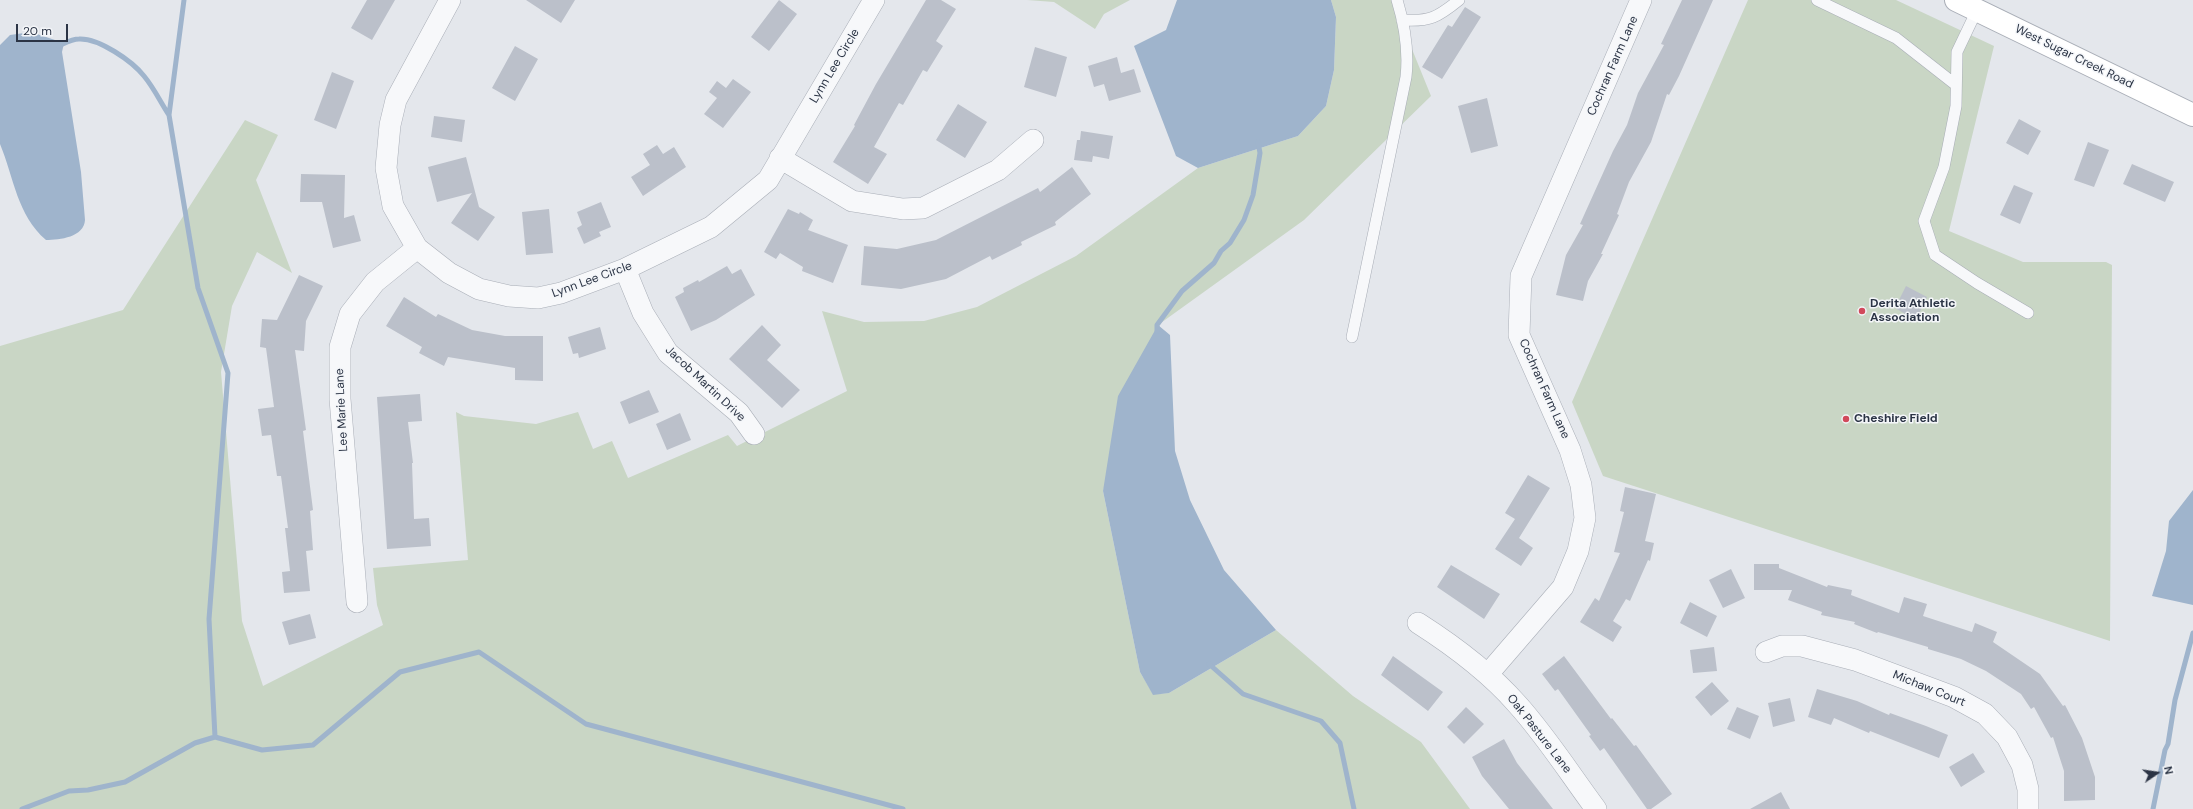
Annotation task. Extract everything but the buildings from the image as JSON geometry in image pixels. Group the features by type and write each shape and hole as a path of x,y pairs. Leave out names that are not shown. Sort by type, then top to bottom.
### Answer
{"main road":[{"name":"West Sugar Creek Road","path":"1956,0 2193,115"}],"street":[{"name":"Lynn Lee Circle","path":"450,0 396,100 390,125 386,168 393,206 417,248 449,273 479,289 509,296 538,298 561,293 625,269 711,226 768,180 874,0"},
{"name":"Cochran Farm Lane","path":"1488,674 1563,587 1578,552 1585,518 1581,485 1570,450 1520,335 1521,276 1641,0"},
{"path":"780,158 852,201 903,209 924,208 998,170 1033,140"},
{"name":"Lee Marie Lane","path":"357,602 340,399 340,347 350,314 375,282 417,248"},
{"name":"Jacob Martin Drive","path":"625,269 643,313 668,353 739,413 754,434"},
{"name":"Oak Pasture Lane","path":"1418,623 1442,638 1488,674 1518,704 1596,809"},
{"name":"Michaw Court","path":"1766,652 1782,646 1802,646 1855,660 1954,697 1986,714 2007,737 2022,765 2028,789 2028,809"}],"lane":[{"path":"1352,337 1406,77 1408,58 1397,0"},
{"path":"1402,20 1422,21 1435,18 1459,0"},
{"path":"1817,0 1896,38 1956,84"},
{"path":"1978,10 1957,52 1956,106 1944,167 1924,221 1935,255 1977,283 2028,313"}],"green space":[{"path":"1027,0 1130,0 1104,14 1095,29 1054,2"},
{"path":"1331,0 1392,0 1431,96 1304,220 1158,325 1103,491 1140,672 1153,694 1169,693 1276,630 1353,696 1421,742 1470,809 0,809 0,346 123,310 245,120 278,135 256,180 292,273 257,252 232,306 221,372 242,621 263,686 383,625 377,605 373,568 468,560 456,412 464,416 536,424 578,412 593,449 612,441 628,478 728,435 737,446 847,391 822,311 864,322 924,321 977,307 1076,256 1198,168 1298,136 1326,106 1334,70 1336,17"},
{"name":"Derita Athletic Association","path":"1748,0 1896,0 1994,46 1949,231 2023,262 2106,262 2112,265 2110,641 1603,476 1572,402"}],"water":[{"path":"1177,0 1331,0 1336,17 1334,70 1326,106 1298,136 1198,168 1176,156 1134,46 1166,30"},
{"path":"31,32 64,43 62,52 81,172 85,220 84,226 76,234 58,239 46,240 36,230 22,208 0,144 0,45 10,35"},
{"path":"1158,325 1170,335 1175,451 1190,500 1224,570 1276,630 1169,693 1153,695 1140,672 1103,491 1118,396"},
{"path":"2193,490 2193,605 2152,596 2166,551 2169,521"}],"waterway":[{"path":"184,0 169,115 198,288 228,373 209,619 215,737"},
{"path":"58,46 68,41 79,39 87,40 105,46 123,57 144,76 169,115"},
{"path":"1157,331 1157,325 1182,291 1214,263 1221,251 1230,243 1244,220 1253,195 1260,153 1258,142"},
{"path":"2153,809 2165,750 2168,744 2175,700 2193,633"},
{"path":"22,809 69,791 88,790 125,782 195,743 215,737 262,750 313,745 400,672 479,652 586,724 903,809"},
{"path":"1209,664 1243,694 1321,721 1340,743 1354,809"}],"place":[{"name":"Derita Athletic Association","path":"1862,311"},
{"name":"Cheshire Field","path":"1846,419"}]}
